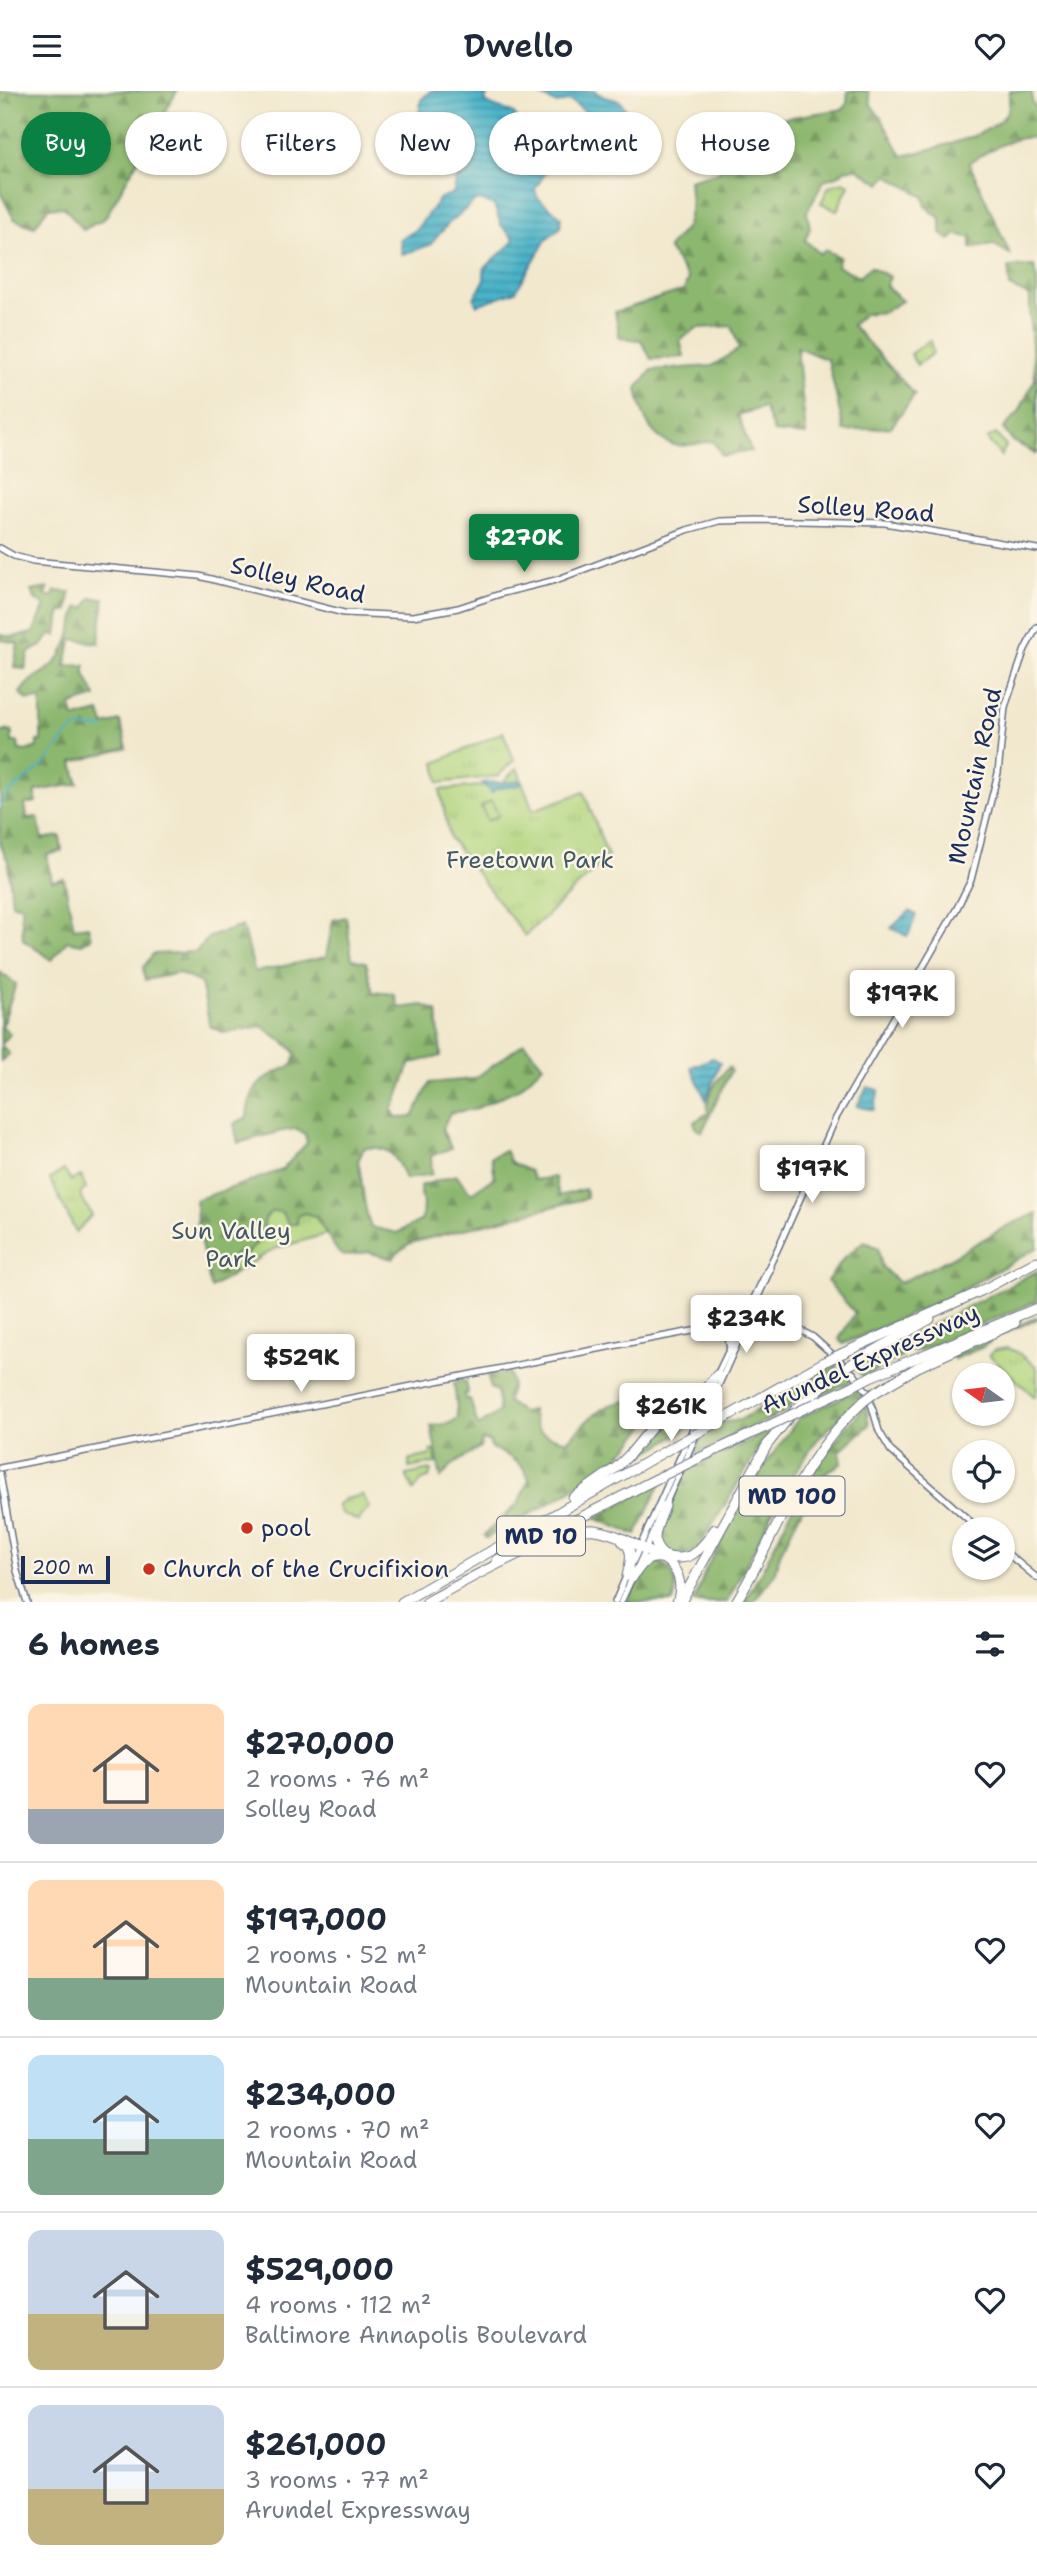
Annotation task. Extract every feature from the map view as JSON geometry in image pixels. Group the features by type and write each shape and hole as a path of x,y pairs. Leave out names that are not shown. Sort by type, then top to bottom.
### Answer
{"highway":[{"name":"Arundel Expressway","path":"402,1602 826,1361 981,1291 1037,1261"},
{"name":"MD 100","path":"679,1602 767,1445 794,1411 840,1371 981,1291"},
{"name":"Arundel Expressway","path":"425,1602 536,1538 697,1459 870,1377 1037,1310"},
{"name":"MD 100","path":"738,1602 817,1452 838,1426 876,1392 918,1367 1037,1310"},
{"path":"520,1535 617,1467 667,1409 705,1389 717,1375"},
{"path":"696,1395 703,1394 708,1400"},
{"path":"629,1577 648,1559 685,1559 700,1550 752,1472"},
{"path":"665,1506 654,1539 657,1550 678,1576 681,1589 679,1602"},
{"path":"425,1602 566,1534 591,1530 615,1536 666,1558"},
{"path":"615,1536 627,1544 631,1553 629,1577"}],"main road":[{"name":"Solley Road","path":"0,548 23,560 199,576 335,611 390,616 439,612 555,580 687,530 719,521 885,523 1037,549"},
{"name":"Mountain Road","path":"643,1548 832,1125 971,880 998,773 1005,707 1025,649 1037,627"},
{"path":"723,1326 751,1306 760,1320"},
{"path":"0,1468 760,1320 785,1322 800,1328 854,1374 868,1393 878,1431 891,1451 965,1517"},
{"name":"Mountain Road","path":"615,1602 665,1506 717,1375 744,1322"},
{"path":"712,1328 728,1335 728,1350"},
{"path":"0,1474 17,1571 27,1602"},
{"path":"1015,1560 1037,1578"},
{"name":"Mountain Road","path":"621,1602 629,1577"}],"green space":[{"path":"0,91 177,91 165,112 125,112 125,175 129,175 105,218 83,230 64,207 48,208 34,227 14,219 0,192"},
{"path":"848,91 868,91 871,105 882,119 902,156 978,134 1003,117 1009,107 1010,91 1032,91 1032,101 1037,110 1037,139 1021,138 1012,141 969,163 1010,254 993,244 971,248 971,238 957,234 950,240 941,234 941,219 926,207 924,197 887,175 881,184 856,168 844,170 840,175 824,180 807,212 810,228 805,240 820,254 825,250 840,257 837,266 859,276 871,267 890,277 886,286 902,301 883,312 864,314 852,325 915,395 891,427 844,431 828,360 797,347 806,435 774,432 764,407 738,415 751,451 723,456 713,441 683,446 665,441 647,423 637,388 652,370 712,366 739,349 732,326 697,328 680,340 684,357 651,359 641,340 620,338 615,312 684,290 688,279 668,248 687,226 691,205 689,180 708,175 795,175 795,117 844,109"},
{"path":"844,182 849,185 837,211 821,203 829,186"},
{"path":"1034,266 1037,281 1037,454 1013,441 1003,429 1019,412 1035,379 1030,296 1010,287 1008,267"},
{"path":"930,340 933,353 917,365 910,354"},
{"path":"996,434 1006,446 1001,456 987,439"},
{"path":"48,588 46,596 53,596 55,591 70,592 68,611 60,613 57,636 51,633 42,646 29,652 25,669 14,667 18,643 0,640 0,635 12,637 33,633 45,606 36,600 31,591"},
{"path":"91,598 104,598 99,643 72,639 65,666 85,665 85,674 96,697 71,705 74,718 100,712 104,725 120,721 127,748 73,762 78,784 36,791 36,802 25,804 27,818 38,817 42,839 60,836 62,851 47,855 52,881 64,879 74,928 88,926 91,938 82,944 67,941 52,960 23,940 21,905 12,904 8,861 0,845 0,733 8,730 12,732 12,742 18,742 19,750 26,751 37,747 37,741 41,741 41,699 28,700 20,693 59,658 78,607 85,608"},
{"name":"Freetown Park","path":"503,732 514,760 498,776 439,783 435,763"},
{"name":"Freetown Park","path":"517,768 533,810 584,792 608,857 525,936 450,838 440,790 501,784"},
{"path":"491,801 499,815 488,821 481,807"},
{"path":"346,917 352,959 366,962 373,992 394,994 399,1008 423,1005 437,1011 441,1056 411,1063 392,1110 396,1117 414,1115 430,1083 474,1079 524,1043 543,1065 520,1088 475,1109 450,1113 442,1129 451,1148 431,1156 432,1174 405,1179 391,1154 381,1149 364,1148 358,1161 371,1227 397,1233 422,1220 420,1186 456,1175 471,1193 495,1177 491,1157 505,1150 511,1163 530,1171 534,1180 555,1177 559,1196 585,1189 587,1198 410,1243 393,1259 368,1252 344,1256 338,1252 315,1216 304,1213 297,1216 297,1224 289,1224 281,1212 273,1211 265,1221 266,1233 245,1256 233,1256 231,1263 235,1273 211,1288 197,1225 196,1200 282,1170 307,1143 305,1134 295,1129 238,1143 234,1124 247,1117 251,1097 260,1083 293,1065 296,1054 262,1026 224,1033 210,1026 201,983 178,973 145,980 143,968 153,954 196,952 209,937 242,926 255,972 326,957 333,920"},
{"path":"0,972 16,984 2,1026 10,1034 1,1045 9,1054 1,1061"},
{"path":"729,1067 731,1070 702,1132 694,1122 708,1113 708,1100 713,1088"},
{"path":"64,1170 71,1181 81,1176 86,1189 81,1192 81,1198 92,1215 76,1232 50,1179"},
{"name":"Sun Valley Park","path":"316,1197 326,1234 274,1249 211,1288 197,1225"},
{"path":"1037,1213 1037,1248 949,1297 843,1344 839,1339 855,1313 827,1281 844,1258 864,1241 878,1248 882,1267 899,1283"},
{"path":"1037,1271 1037,1301 918,1351 906,1351 905,1339"},
{"path":"1037,1317 999,1335 983,1347 954,1359 952,1356"},
{"path":"1008,1348 1037,1367 1035,1397 1015,1379 1015,1363 998,1363 989,1355 995,1350"},
{"path":"897,1351 903,1356 863,1377 853,1367 878,1352 891,1355"},
{"path":"834,1362 838,1367 801,1395 783,1413 694,1455 702,1436 724,1422 740,1420 780,1396 788,1387"},
{"path":"509,1372 512,1384 507,1402 522,1412 532,1410 536,1425 542,1433 567,1441 591,1417 610,1405 675,1389 676,1394 659,1409 631,1444 614,1460 568,1492 486,1538 484,1535 518,1504 529,1480 527,1474 514,1460 491,1448 489,1441 482,1440 480,1447 451,1466 441,1478 431,1426 450,1423 458,1418 454,1382 466,1381 466,1399 470,1399 478,1426 499,1412 497,1391 490,1388 488,1376"},
{"path":"845,1372 851,1382 813,1398"},
{"path":"859,1389 863,1395 817,1440 786,1486 727,1602 694,1602 706,1569 759,1473 799,1418"},
{"path":"698,1399 685,1430 631,1462 660,1424 678,1406"},
{"path":"866,1405 869,1425 840,1451 841,1464 816,1482 781,1551 774,1575 753,1602 744,1602 810,1476"},
{"path":"770,1431 697,1550 677,1555 659,1545 678,1486 689,1469"},
{"path":"435,1450 436,1463 409,1468 409,1460 431,1455 431,1451"},
{"path":"431,1470 429,1478 422,1480 414,1491 406,1475"},
{"path":"662,1481 636,1535 595,1518"},
{"path":"363,1495 369,1507 358,1521 341,1513 337,1505 345,1499"},
{"path":"651,1560 665,1565 673,1575 676,1588 673,1602 627,1602 641,1572"}],"water":[{"path":"430,91 494,91 488,93 485,101 509,112 489,112 489,175 544,175 535,189 537,197 561,217 560,228 547,238 516,291 477,305 474,298 484,281 484,269 513,242 513,238 501,225 494,205 479,200 448,224 430,245 402,255 400,239 415,231 440,198 454,193 456,179 463,175 475,175 475,112 419,112 421,100"},
{"path":"524,91 595,91 604,97 620,101 626,110 585,112 570,100 557,104 536,93"},
{"path":"519,780 522,782 520,785 495,789 492,793 482,783 510,783"},
{"path":"910,911 916,915 907,936 891,928"},
{"path":"713,1058 720,1063 706,1100 691,1067"},
{"path":"867,1087 879,1090 874,1110 857,1106"}],"waterway":[{"path":"0,806 7,794 45,764 67,735 76,728 104,728"}],"place":[{"name":"pool","path":"247,1528"},
{"name":"Church of the Crucifixion","path":"149,1569"}]}
